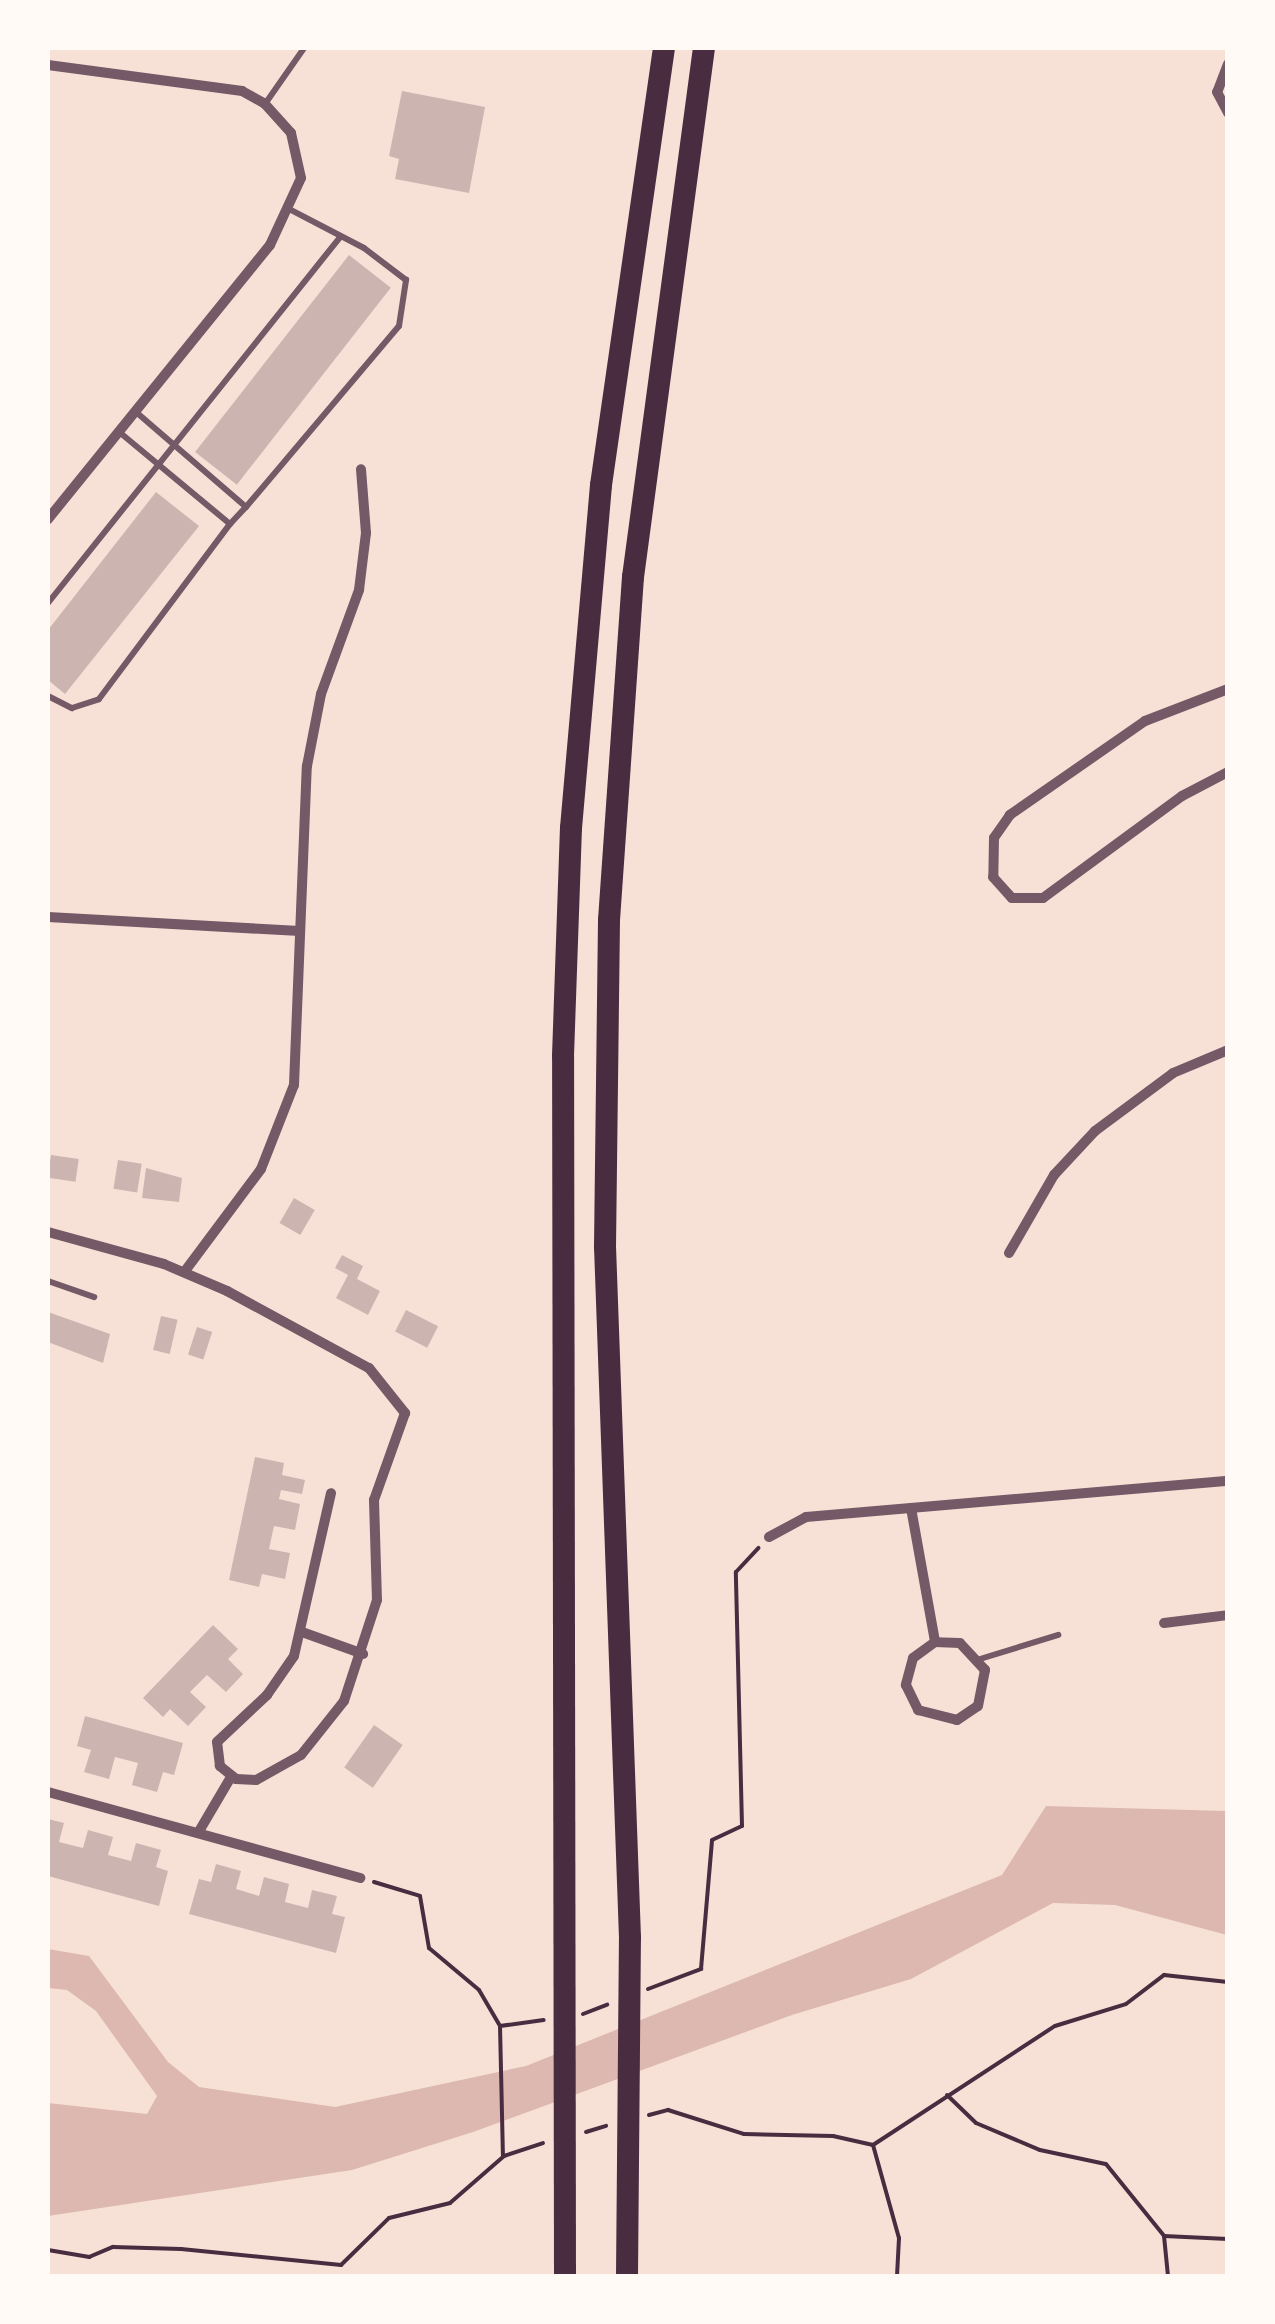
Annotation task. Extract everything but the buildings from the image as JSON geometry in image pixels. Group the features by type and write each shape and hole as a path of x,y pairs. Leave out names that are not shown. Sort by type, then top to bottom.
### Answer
{"highway":[{"path":"565,2276 563,1094 570,828 600,485 664,48"},
{"path":"626,2276 630,1938 606,1246 610,920 633,577 704,48"}],"street":[{"path":"1228,64 1217,86 1228,112"},
{"path":"48,65 216,86 265,104 291,133 299,154 301,178 291,210 48,520"},
{"path":"185,1271 261,1169 288,1107 296,1063 309,743 360,590 366,533 362,470"},
{"path":"1228,689 1145,722 1010,815 994,838 993,877 1012,898 1043,898 1170,804 1228,772"},
{"path":"48,917 300,931"},
{"path":"1009,1253 1054,1175 1117,1111 1172,1074 1228,1050"},
{"path":"48,1232 185,1271 357,1360 388,1386 405,1414 374,1500 377,1600 363,1654 339,1712 317,1741 260,1778 231,1777"},
{"path":"768,1537 806,1517 1228,1481"},
{"path":"231,1777 216,1757 218,1737 275,1685 302,1632 331,1493"},
{"path":"911,1508 935,1642"},
{"path":"1164,1623 1228,1615"},
{"path":"302,1632 363,1654"},
{"path":"935,1642 960,1643 980,1659 987,1682 978,1706 957,1720 930,1718 906,1686 913,1658 935,1642"},
{"path":"198,1833 231,1777"},
{"path":"48,1792 360,1878"}],"lane":[{"path":"265,104 303,48"},
{"path":"48,696 72,708 99,699 230,524 405,311 406,280 389,263 291,210"},
{"path":"48,603 339,238"},
{"path":"135,411 246,508"},
{"path":"118,432 230,524"},
{"path":"48,1281 94,1297"},
{"path":"980,1659 1058,1635"}],"path":[{"path":"631,1996 701,1969 712,1840 742,1826 736,1572 768,1537"},
{"path":"360,1878 420,1896 430,1948 479,1990 500,2026 504,2156"},
{"path":"630,2120 668,2110 744,2134 833,2136 873,2145 1054,2026 1126,2004 1164,1975 1228,1982"},
{"path":"579,2015 614,2002"},
{"path":"500,2026 559,2018"},
{"path":"948,2095 976,2123 1040,2150 1106,2164 1164,2236 1168,2276"},
{"path":"572,2136 610,2125"},
{"path":"48,2250 89,2258 113,2247 180,2249 341,2265 389,2218 450,2203 504,2156 553,2140"},
{"path":"873,2145 900,2238 896,2276"},
{"path":"1164,2236 1228,2239"}],"shaded area":[{"path":"1046,1806 1227,1811 1227,1935 1115,1905 1053,1903 911,1979 792,2015 473,2132 352,2170 48,2216 48,2103 147,2114 157,2096 96,2011 67,1990 48,1988 48,1949 89,1956 168,2062 199,2087 335,2107 526,2066 1002,1875"}]}
